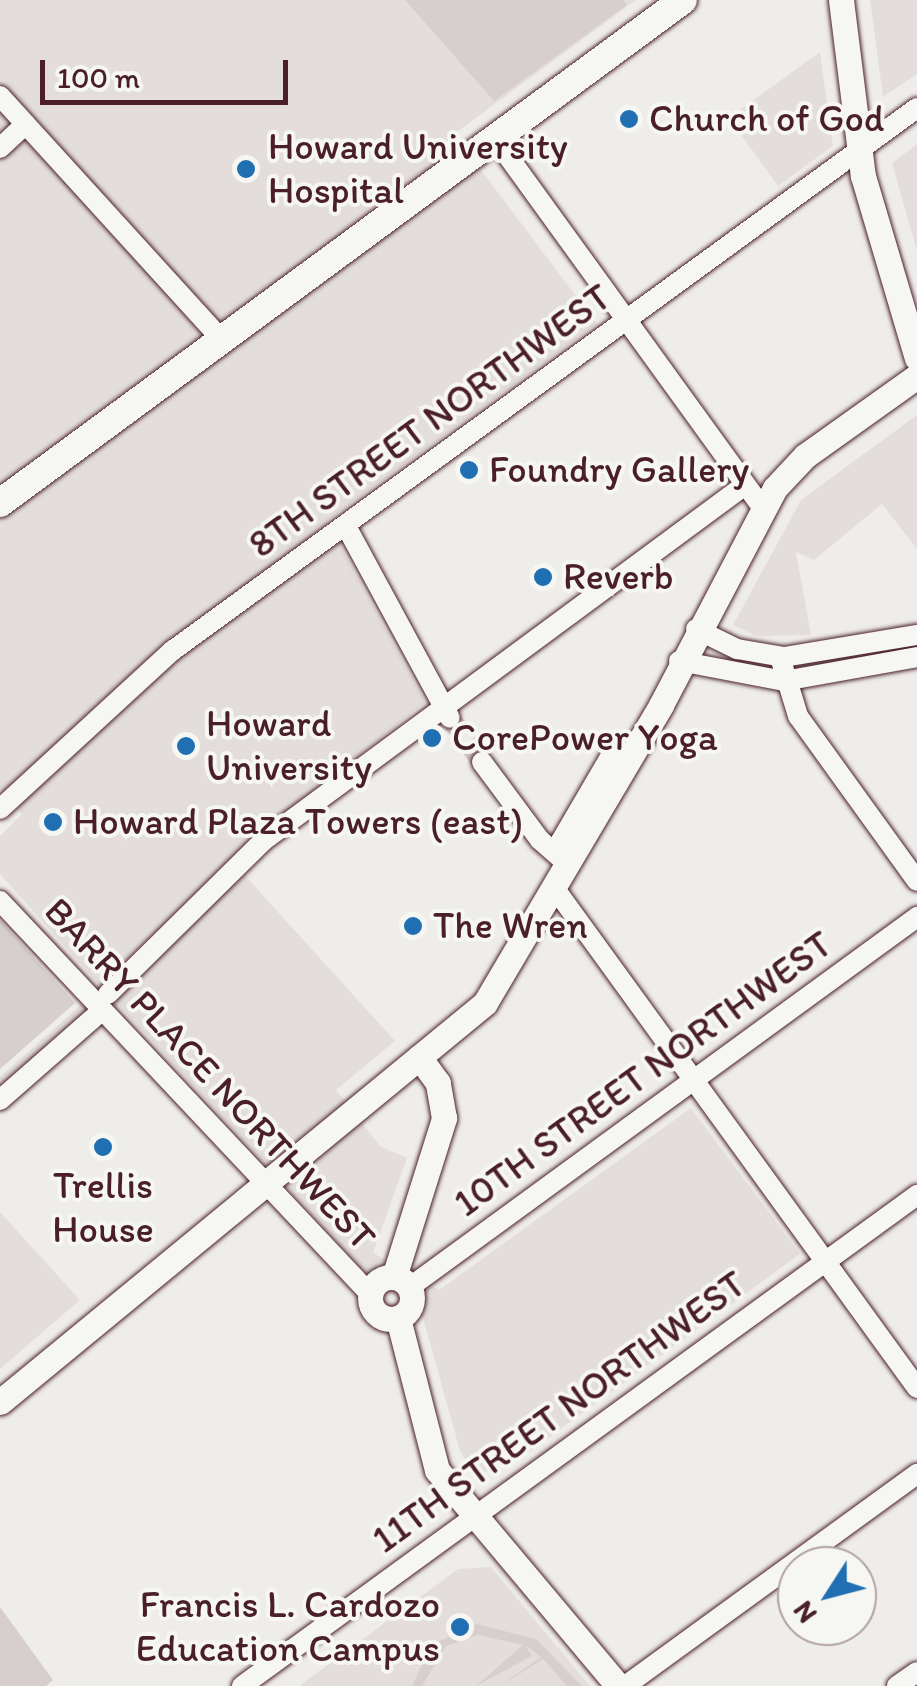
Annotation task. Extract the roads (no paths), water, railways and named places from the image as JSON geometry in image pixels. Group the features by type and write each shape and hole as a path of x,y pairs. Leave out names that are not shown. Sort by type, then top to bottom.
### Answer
{"highway":[{"path":"0,502 683,0"}],"main road":[{"path":"841,0 859,150 917,358"},
{"path":"0,1402 491,996 566,862 562,840 648,697 679,661 763,510 798,462 917,376"},
{"path":"402,1282 376,1283 370,1294 380,1316 398,1318 412,1306 402,1282 444,1118 438,1083 419,1057"},
{"path":"398,1318 434,1465 622,1686"}],"street":[{"path":"0,96 220,338"},
{"name":"8TH STREET NORTHWEST","path":"0,810 172,651 917,108"},
{"path":"0,148 26,124"},
{"path":"494,138 763,510"},
{"path":"0,1100 104,1003 262,840 446,712 745,485"},
{"path":"346,526 446,712"},
{"path":"696,629 738,649 780,656 917,635"},
{"path":"780,656 784,681 798,716 917,881"},
{"path":"679,661 784,681 917,657"},
{"path":"482,762 540,840 566,862"},
{"path":"553,886 917,1388"},
{"name":"BARRY PLACE NORTHWEST","path":"0,900 104,1003 370,1294"},
{"name":"10TH STREET NORTHWEST","path":"402,1282 694,1080 917,917"},
{"name":"11TH STREET NORTHWEST","path":"242,1686 917,1196"},
{"path":"622,1686 917,1474"},
{"path":"898,1686 917,1672"}],"tunnel":[{"path":"450,718 482,762"}],"place":[{"name":"Church of God","path":"629,119"},
{"name":"Howard University Hospital","path":"246,169"},
{"name":"Foundry Gallery","path":"469,470"},
{"name":"Reverb","path":"543,577"},
{"name":"CorePower Yoga","path":"432,738"},
{"name":"Howard University","path":"186,746"},
{"name":"Howard Plaza Towers (east)","path":"53,822"},
{"name":"The Wren","path":"413,926"},
{"name":"Trellis House","path":"103,1147"},
{"name":"Francis L. Cardozo Education Campus","path":"460,1627"}]}
